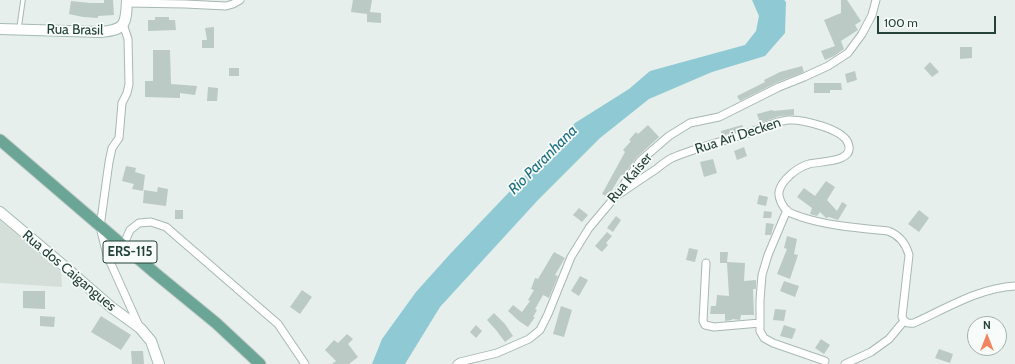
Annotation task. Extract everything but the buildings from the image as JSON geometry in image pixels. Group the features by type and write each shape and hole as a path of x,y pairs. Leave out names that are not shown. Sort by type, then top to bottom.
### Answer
{"main road":[{"name":"ERS-115","path":"0,140 123,246 216,323 260,364"}],"street":[{"path":"127,1 185,2 226,6 240,0"},
{"name":"Rua Kaiser","path":"457,364 498,353 528,339 540,330 571,257 589,228 615,197 640,161 669,136 690,123 719,117 779,87 822,69 848,53 862,34 872,15 876,0"},
{"name":"Rua Brasil","path":"0,29 100,32 116,30 123,24 127,13 127,1"},
{"path":"123,24 128,39 129,84 127,93 122,102 119,138 112,148 109,162 100,226 107,255 140,328"},
{"name":"Rua Ari Decken","path":"615,197 672,158 746,134 771,124 788,120 800,121 822,126 837,132 845,138 848,143 848,153 837,160 808,164 784,182 779,192 779,198 787,210"},
{"path":"825,361 773,343 764,338 760,331 762,275 768,255 787,210 793,214 827,224 888,231 894,234 906,246 909,255 902,317 904,321 909,324 971,296 994,288 1015,286"},
{"name":"Rua dos Caigangues","path":"0,212 111,307 140,328 150,341 159,364"},
{"path":"123,246 130,230 139,224 152,222 166,227 278,324 305,364"},
{"path":"706,263 703,321 705,325 714,327 760,323"},
{"path":"845,364 870,352 889,339 904,321"}],"lane":[{"path":"19,29 23,0"}],"shaded area":[{"path":"0,220 61,272 62,287 0,283"}],"water":[{"name":"Rio Paranhana","path":"752,0 784,0 786,2 785,33 765,56 712,72 649,99 600,138 537,201 440,307 405,364 372,364 382,339 416,292 451,253 575,123 629,89 650,71 745,45 756,31 759,16"}]}
